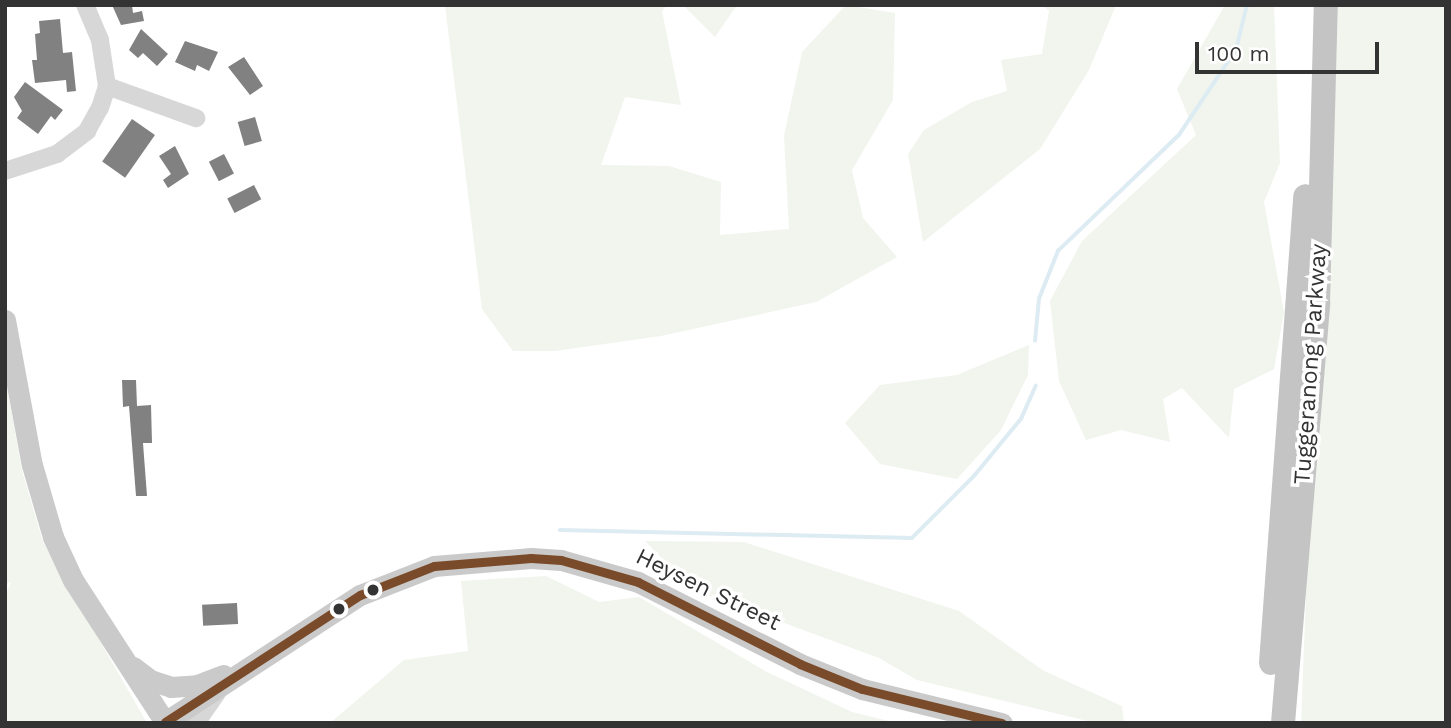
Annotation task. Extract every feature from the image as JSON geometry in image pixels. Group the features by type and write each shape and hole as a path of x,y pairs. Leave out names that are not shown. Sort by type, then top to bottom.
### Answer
{"highway":[{"name":"Tuggeranong Parkway","path":"1267,723 1305,195 1309,5"},
{"name":"Tuggeranong Parkway","path":"1283,723 1318,302 1326,5"}],"main road":[{"path":"5,320 38,494 67,567 115,648 163,719"},
{"name":"Heysen Street","path":"163,719 330,612 405,575 466,560 531,558 561,560 638,582 800,664 862,689 1002,723"},
{"path":"115,648 138,671 161,685 189,687 228,678"}],"street":[{"path":"5,171 57,153 87,131 107,86 100,40 85,5"},
{"path":"107,86 196,118"},
{"path":"196,723 228,678"}],"shaded area":[{"path":"445,5 667,5 662,11 681,105 625,97 601,165 669,166 721,182 720,235 789,229 784,136 802,52 846,5 895,13 893,100 852,170 863,218 897,257 816,302 661,336 555,351 513,351 482,309"},
{"path":"683,5 737,5 715,37"},
{"path":"1042,5 1116,5 1089,70 1040,149 923,242 908,154 924,130 972,102 1007,91 1001,60 1042,54 1049,11"},
{"path":"1225,5 1274,5 1280,163 1264,202 1284,312 1274,369 1234,389 1229,438 1182,388 1163,399 1170,442 1121,430 1086,440 1059,381 1050,301 1082,241 1196,135 1177,89"},
{"path":"1329,5 1446,5 1446,723 1301,723"},
{"path":"1029,345 1028,375 1001,430 957,479 880,464 845,423 880,385 957,375"},
{"path":"5,376 22,471 43,542 147,723 5,723 5,597 11,582 5,584"},
{"path":"645,541 744,542 959,611 1044,671 1122,706 1124,723 1096,723 917,680 879,658 692,589"},
{"path":"546,576 599,602 639,597 767,672 852,712 897,723 330,723 404,660 468,651 461,581"}],"building":[{"path":"112,5 132,5 133,13 142,11 144,21 121,25"},
{"path":"60,19 63,53 72,52 76,91 67,92 66,80 35,83 32,60 37,60 35,34 40,33 39,21"},
{"path":"141,29 168,54 157,66 143,53 138,58 129,50"},
{"path":"185,41 218,52 209,71 197,65 195,71 175,62"},
{"path":"244,57 263,86 250,95 228,67"},
{"path":"25,82 63,110 55,120 51,116 38,134 17,118 22,111 14,97"},
{"path":"255,117 262,141 245,146 238,122"},
{"path":"132,119 155,135 125,178 102,162"},
{"path":"175,146 189,174 168,188 163,180 171,174 159,156"},
{"path":"224,154 234,174 219,181 209,162"},
{"path":"254,185 261,199 235,213 227,199"},
{"path":"122,380 136,380 137,406 151,405 152,443 143,443 147,496 136,496 129,406 123,407"},
{"path":"237,603 238,624 203,626 202,605"}],"waterway":[{"path":"1035,341 1039,299 1058,251 1179,135 1236,50 1247,5"},
{"path":"560,530 912,538 974,476 1021,419 1036,386"}],"transit line":[{"path":"165,722 360,595 434,566 531,558 561,560 638,582 800,664 862,689 1002,723"}]}
